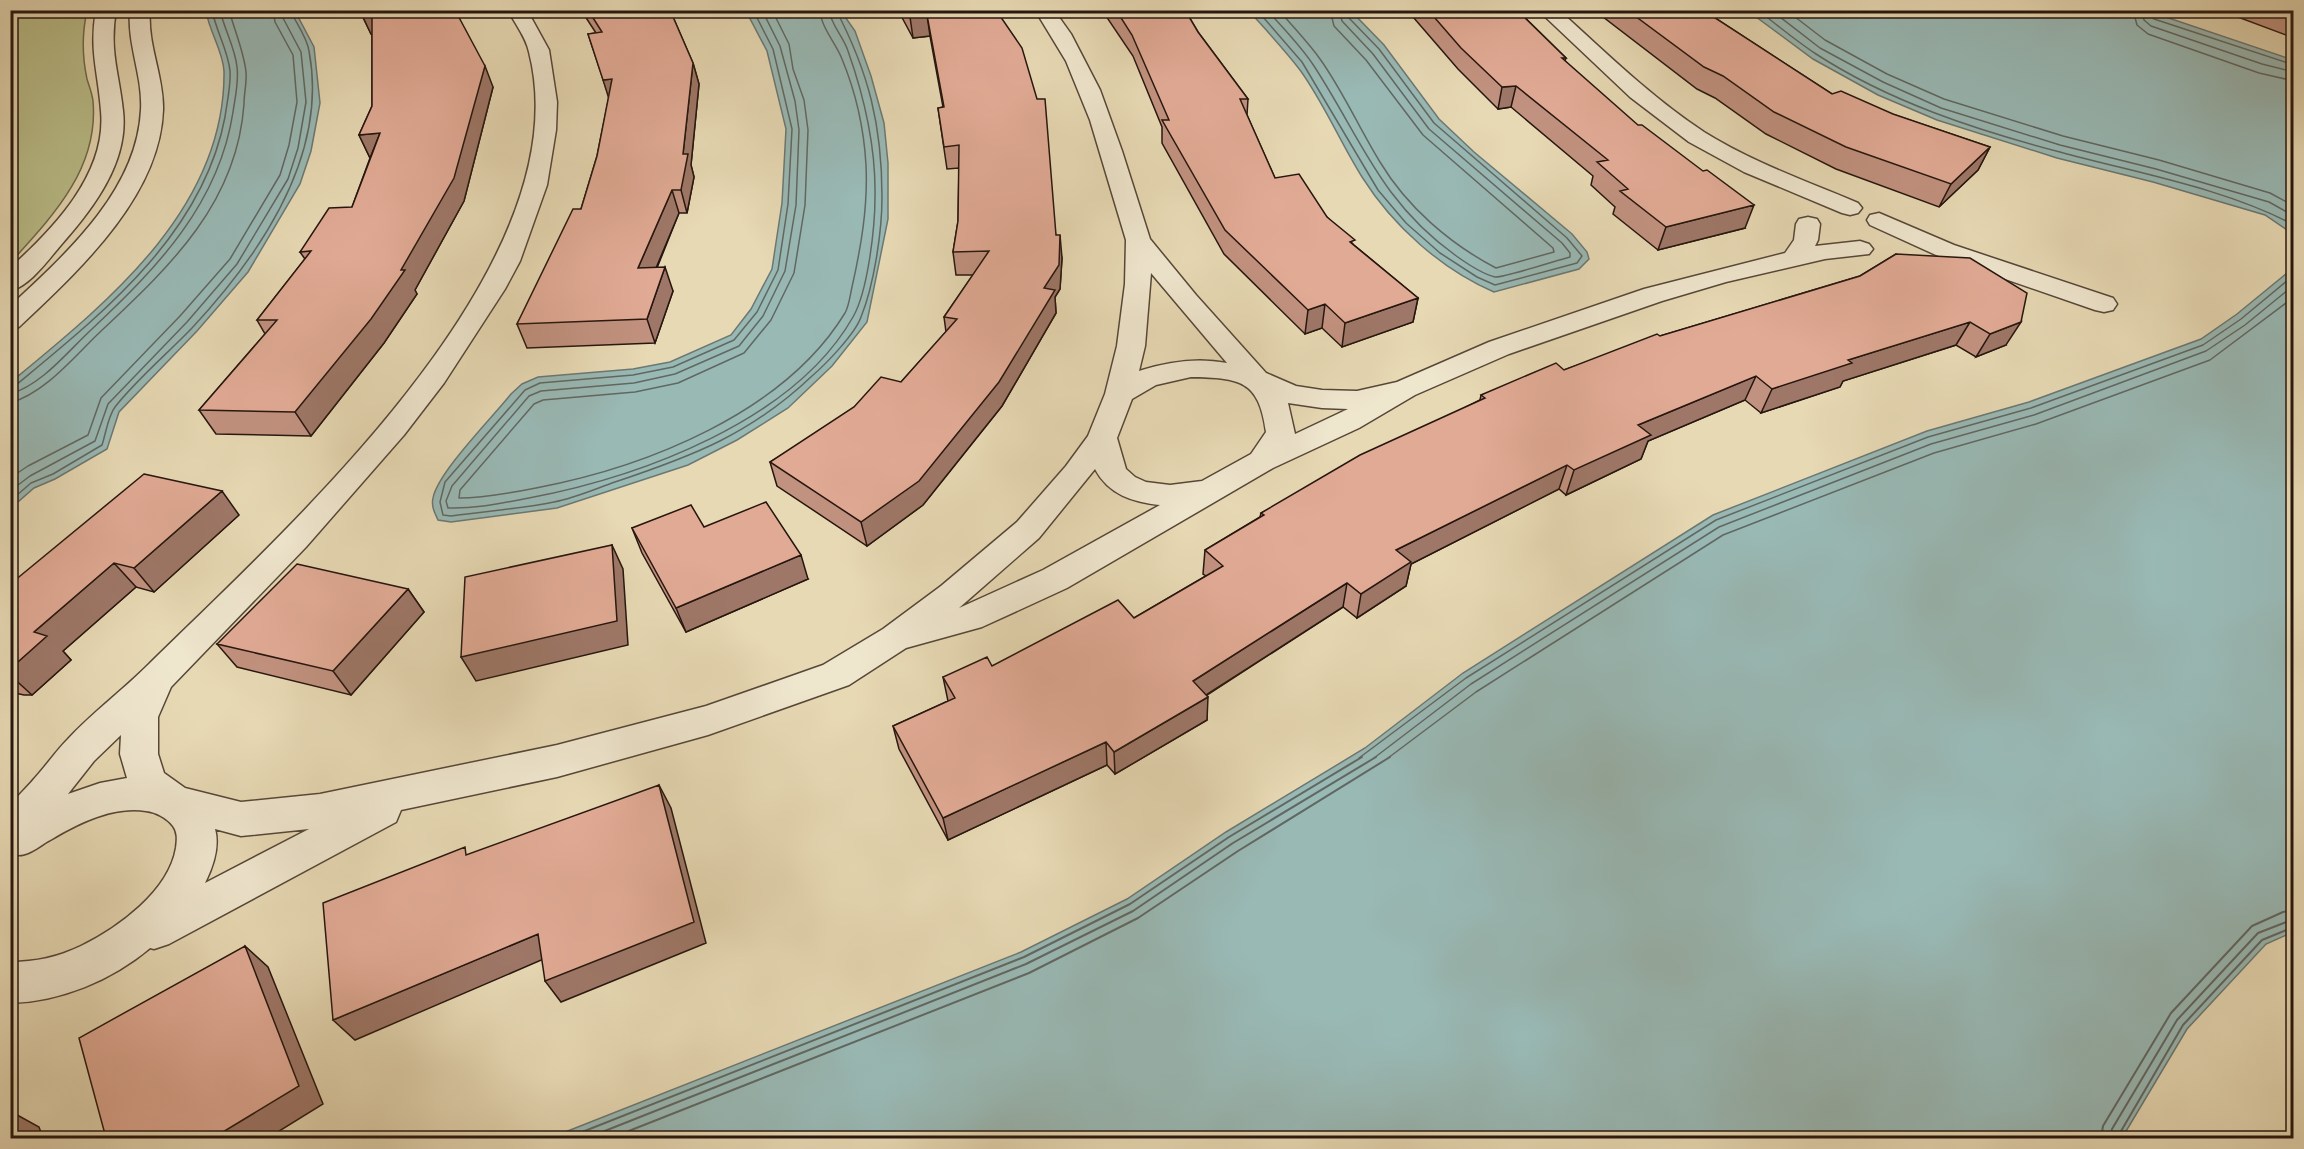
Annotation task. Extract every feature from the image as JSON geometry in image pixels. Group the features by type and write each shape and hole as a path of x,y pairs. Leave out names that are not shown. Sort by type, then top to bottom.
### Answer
{"street":[{"path":"10,283 51,244 97,182 113,121 102,45 106,10"},
{"path":"10,321 56,277 86,244 116,206 141,162 152,110 146,64 139,39 140,10"},
{"path":"10,837 81,750 156,679 282,551 425,389 507,262 525,215 537,171 544,138 547,105 538,47 517,10"},
{"path":"10,845 51,818 85,803 120,795 150,795 241,819 320,812 557,761 708,720 836,675 895,638 954,595 1028,530 1077,473 1102,438 1119,394 1131,346 1138,284 1138,240 1104,128 1075,61 1054,22 1044,10"},
{"path":"1547,10 1621,80 1697,137 1733,157 1945,250 2104,304"},
{"path":"1777,176 1791,190 1808,221 1821,238 1846,247 1867,248 1883,244 1888,239 1889,233 1879,220"},
{"path":"1794,258 1806,240 1811,212 1827,207 1850,208"},
{"path":"1138,240 1187,301 1270,395 1278,410 1281,433 1262,462"},
{"path":"895,638 970,618 1055,579 1262,462 1349,421 1405,388 1499,348 1653,295 1719,276 1825,251 1906,244 1945,250"},
{"path":"1119,394 1135,382 1164,372 1189,369 1223,370 1256,379 1290,394 1322,399 1357,400 1405,388"},
{"path":"1102,438 1107,460 1116,478 1134,489 1182,497 1214,489"},
{"path":"121,946 153,921 178,892 193,864 198,838 190,817 175,802 148,783 140,754 140,717 156,679"},
{"path":"10,983 17,984 55,977 89,964 421,791"},
{"path":"10,1006 55,977"}],"green space":[{"path":"11,10 87,11 83,53 93,101 93,125 89,148 70,189 57,209 11,262"}],"water":[{"path":"206,11 295,11 314,47 320,103 311,151 300,184 248,272 197,331 119,412 107,449 55,479 34,488 11,508 11,382 48,352 121,285 154,248 183,209 205,166 219,120 224,71"},
{"path":"746,11 841,11 855,31 884,123 888,163 888,219 867,322 832,366 788,408 737,440 688,465 557,508 451,522 438,520 433,498 445,474 479,431 522,384 538,377 633,369 670,362 731,335 751,309 772,269 782,203 786,129 767,51"},
{"path":"1249,11 1351,11 1384,45 1439,119 1474,152 1572,234 1587,252 1589,259 1579,269 1494,292 1455,271 1437,258 1403,229 1374,195 1309,83"},
{"path":"1748,11 2148,11 2293,60 2293,234 2265,215 2153,182 2057,158 1937,120 1878,95 1813,59"},
{"path":"2293,265 2293,932 2266,944 2187,1029 2122,1138 550,1138 1021,952 1127,899 1226,832 1365,748 1463,673 1713,515 1927,431 2029,402 2201,339 2237,314 2287,273"}],"building":[{"path":"360,10 455,10 485,66 454,178 401,270 405,270 371,319 295,412 199,410 277,320 257,320 311,251 300,252 329,208 352,207 380,133 359,135 372,106 372,11 361,13"},
{"path":"588,10 670,10 693,63 683,154 688,154 681,190 672,190 638,268 665,267 647,319 517,324 573,209 581,209 597,156 612,79 603,80 588,34 602,32"},
{"path":"907,10 996,10 1022,48 1037,99 1045,99 1056,235 1060,235 1059,265 1044,288 1055,290 999,382 919,481 861,522 770,462 854,407 881,377 901,382 957,319 944,317 989,251 953,252 958,221 959,145 944,147 938,108 944,107 927,15 910,17"},
{"path":"1116,10 1185,10 1198,32 1248,99 1240,99 1275,178 1299,174 1327,217 1355,240 1350,242 1418,298 1345,323 1325,304 1308,310 1225,230 1162,120 1169,120 1132,35"},
{"path":"1428,10 1517,10 1566,58 1562,58 1638,125 1642,125 1703,171 1707,170 1754,205 1666,227 1620,191 1628,189 1597,162 1608,160 1516,86 1502,87 1461,48"},
{"path":"1627,10 1703,10 1832,94 1841,91 1893,114 1990,147 1951,184 1846,147 1774,112 1723,76 1704,67"},
{"path":"1896,254 1970,258 2027,293 2021,322 1990,334 1970,322 1848,360 1852,363 1772,389 1756,376 1638,425 1651,435 1574,470 1567,465 1396,550 1411,562 1361,594 1347,583 1193,681 1208,697 1114,752 1106,742 943,818 893,726 955,698 943,677 987,657 992,666 1118,600 1134,618 1223,566 1205,550 1264,515 1261,513 1360,455 1485,398 1481,395 1556,363 1564,370 1657,334 1660,336 1860,276"},
{"path":"144,474 222,491 134,568 114,563 34,632 47,636 10,669 10,580 14,581"},
{"path":"766,502 801,555 676,608 632,528 691,505 704,527"},
{"path":"612,545 617,621 461,657 465,577"},
{"path":"297,564 408,589 333,671 217,644"},
{"path":"659,785 694,922 545,981 538,934 333,1020 323,903 465,847 466,855"},
{"path":"245,946 299,1086 213,1138 106,1138 79,1038"},
{"path":"10,1121 16,1138 10,1138"}]}
